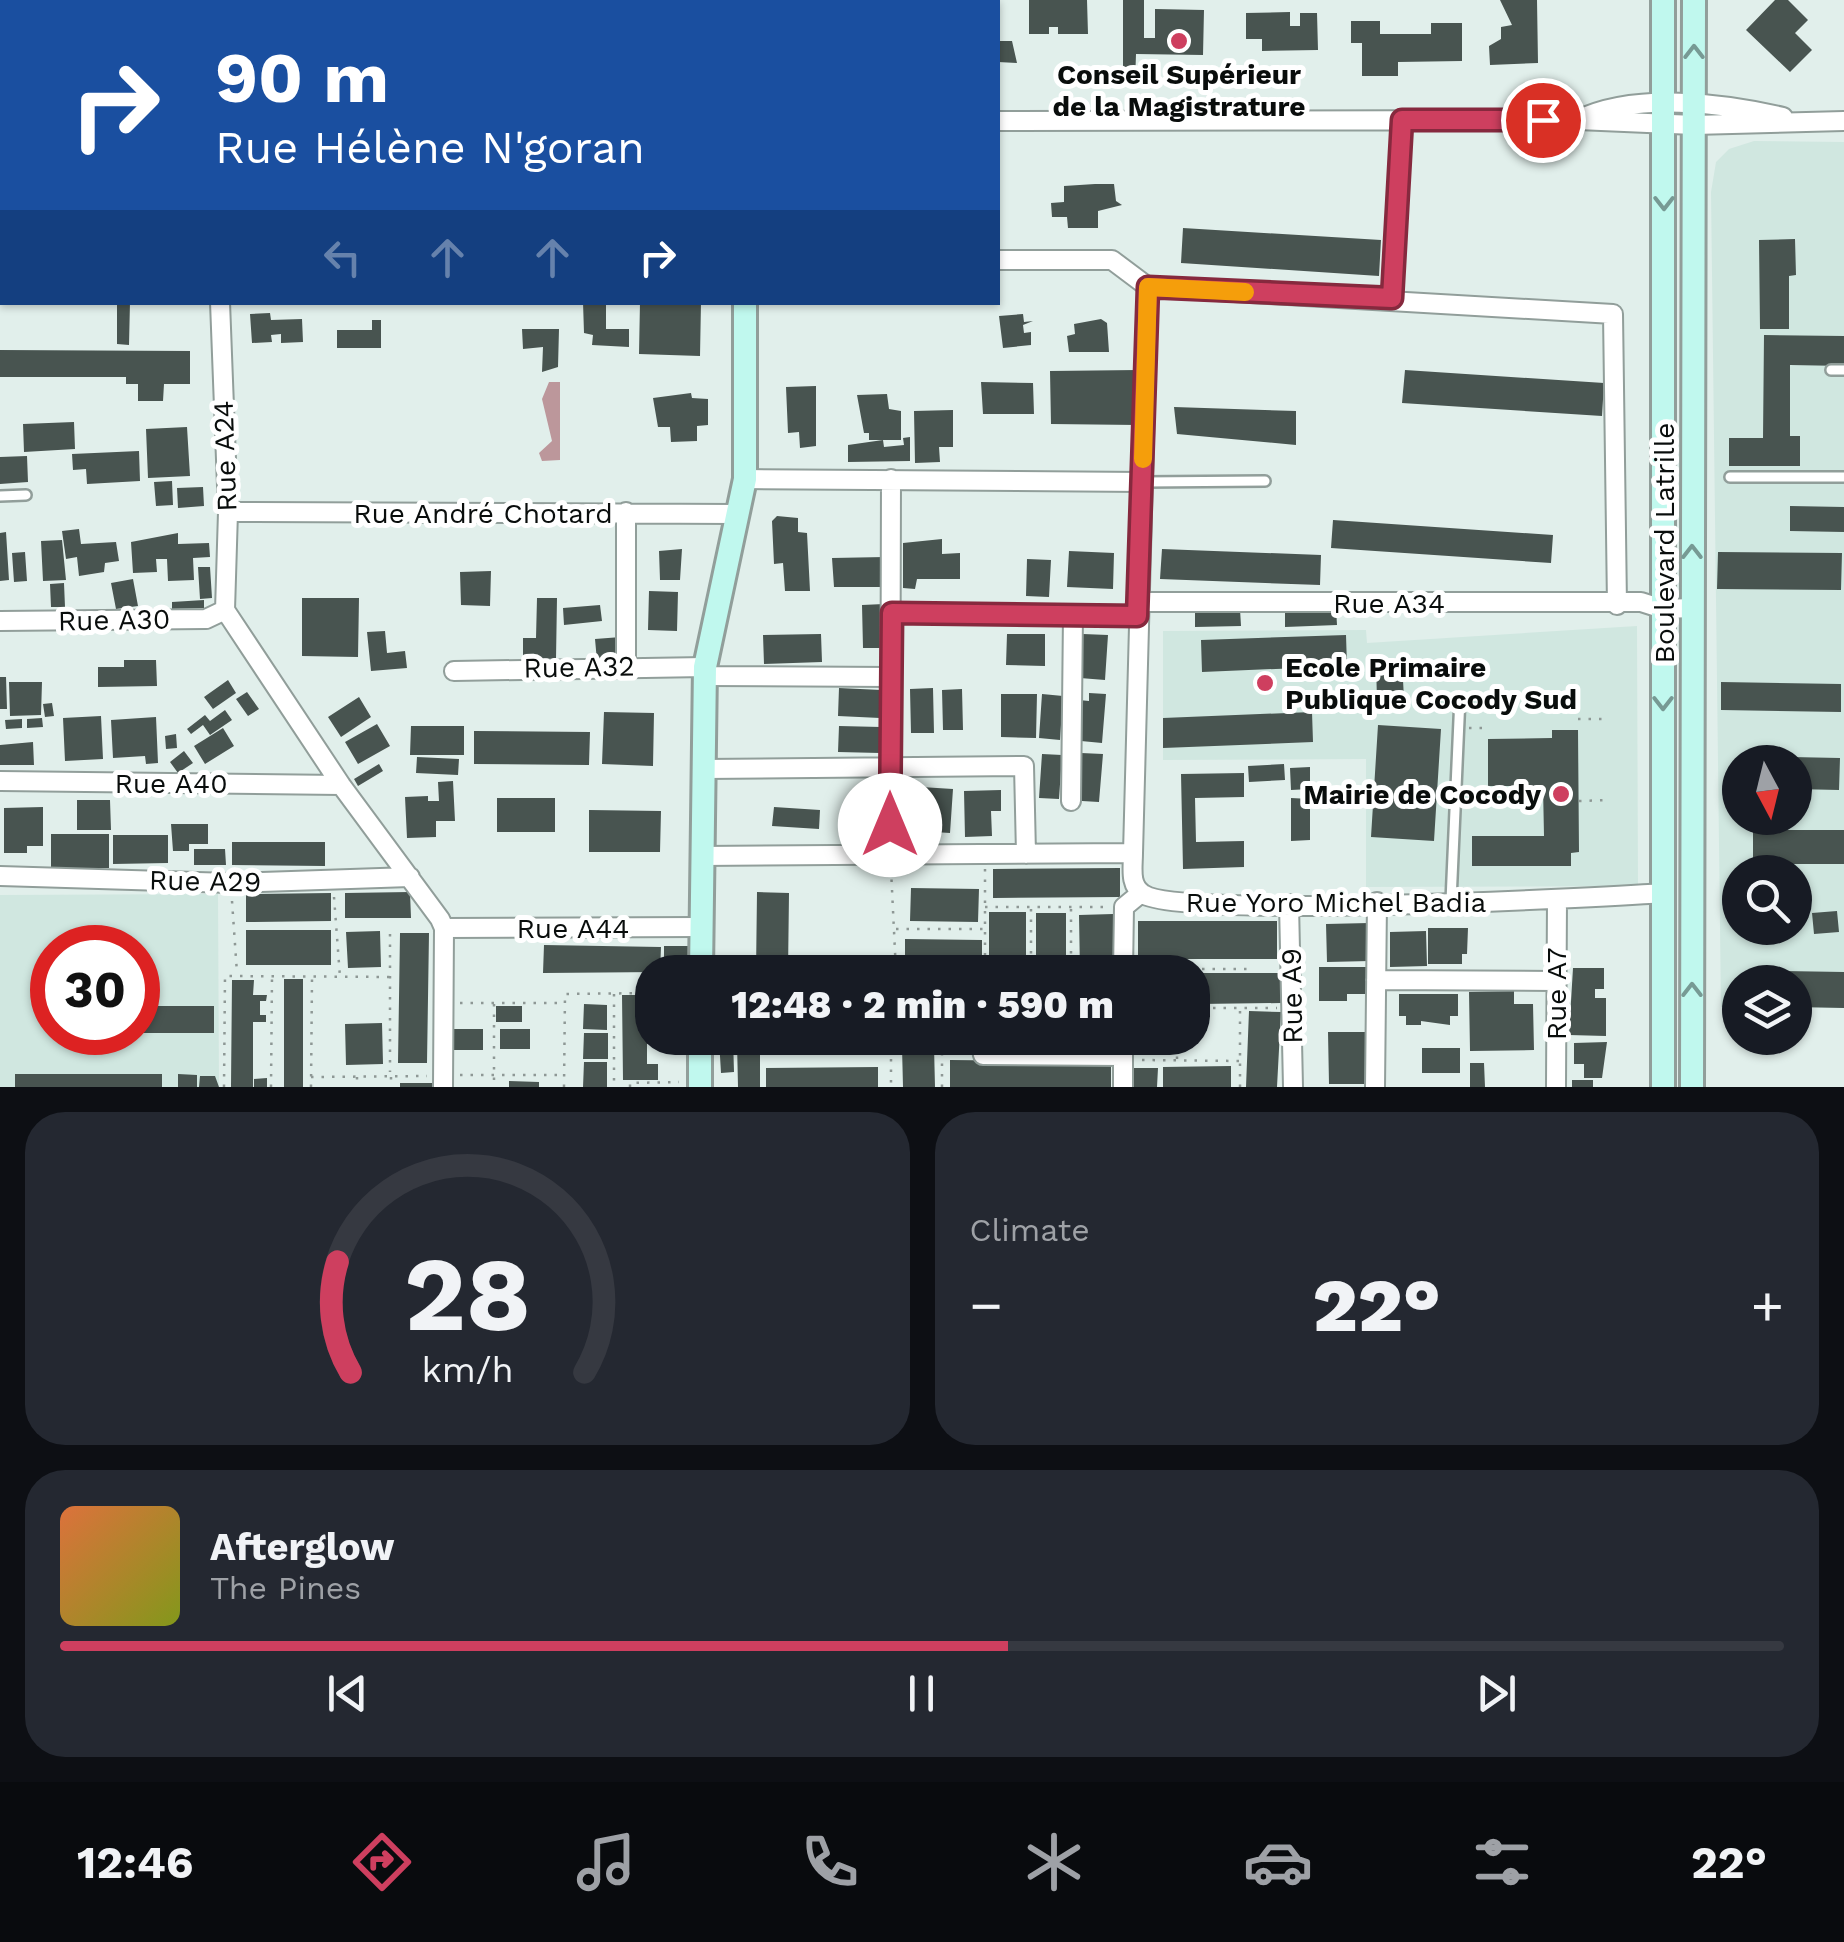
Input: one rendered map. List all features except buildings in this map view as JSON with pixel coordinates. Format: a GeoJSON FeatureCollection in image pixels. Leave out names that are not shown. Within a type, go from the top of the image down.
{"type":"FeatureCollection","features":[{"type":"Feature","properties":{"kind":"street","name":"Boulevard Latrille"},"geometry":{"type":"LineString","coordinates":[[1663,0],[1656,600],[1663,1087]]}},
{"type":"Feature","properties":{"kind":"street","name":"Boulevard Latrille"},"geometry":{"type":"LineString","coordinates":[[1692,1087],[1694,0]]}},
{"type":"Feature","properties":{"kind":"street"},"geometry":{"type":"LineString","coordinates":[[1000,121],[1578,120],[1602,108],[1664,116],[1844,121]]}},
{"type":"Feature","properties":{"kind":"street"},"geometry":{"type":"LineString","coordinates":[[1392,298],[1402,120]]}},
{"type":"Feature","properties":{"kind":"street"},"geometry":{"type":"LineString","coordinates":[[1000,260],[1112,260],[1148,287],[1392,298],[1613,314],[1617,605]]}},
{"type":"Feature","properties":{"kind":"street"},"geometry":{"type":"LineString","coordinates":[[1124,955],[1124,907],[1141,894],[1133,883],[1133,852],[1148,287]]}},
{"type":"Feature","properties":{"kind":"street","name":"Rue A24"},"geometry":{"type":"LineString","coordinates":[[220,305],[228,512],[225,610]]}},
{"type":"Feature","properties":{"kind":"street"},"geometry":{"type":"LineString","coordinates":[[701,955],[705,672],[745,480],[745,305]]}},
{"type":"Feature","properties":{"kind":"street"},"geometry":{"type":"LineString","coordinates":[[890,854],[891,478]]}},
{"type":"Feature","properties":{"kind":"street"},"geometry":{"type":"LineString","coordinates":[[745,480],[1143,482]]}},
{"type":"Feature","properties":{"kind":"street","name":"Rue André Chotard"},"geometry":{"type":"LineString","coordinates":[[228,512],[738,514]]}},
{"type":"Feature","properties":{"kind":"street"},"geometry":{"type":"LineString","coordinates":[[626,512],[626,666]]}},
{"type":"Feature","properties":{"kind":"street","name":"Rue A34"},"geometry":{"type":"LineString","coordinates":[[892,613],[1074,615],[1137,609],[1617,605],[1692,598]]}},
{"type":"Feature","properties":{"kind":"street"},"geometry":{"type":"LineString","coordinates":[[225,610],[444,928],[444,1087]]}},
{"type":"Feature","properties":{"kind":"street","name":"Rue A30"},"geometry":{"type":"LineString","coordinates":[[0,621],[206,619],[225,610]]}},
{"type":"Feature","properties":{"kind":"street"},"geometry":{"type":"LineString","coordinates":[[1071,801],[1074,615]]}},
{"type":"Feature","properties":{"kind":"street","name":"Rue A32"},"geometry":{"type":"LineString","coordinates":[[454,670],[626,666],[891,677]]}},
{"type":"Feature","properties":{"kind":"street"},"geometry":{"type":"LineString","coordinates":[[704,769],[1024,766],[1026,854]]}},
{"type":"Feature","properties":{"kind":"street","name":"Rue A40"},"geometry":{"type":"LineString","coordinates":[[0,780],[342,784]]}},
{"type":"Feature","properties":{"kind":"street"},"geometry":{"type":"LineString","coordinates":[[702,856],[1133,852]]}},
{"type":"Feature","properties":{"kind":"street","name":"Rue A29"},"geometry":{"type":"LineString","coordinates":[[0,876],[230,882],[410,877]]}},
{"type":"Feature","properties":{"kind":"street","name":"Rue Yoro Michel Badia"},"geometry":{"type":"LineString","coordinates":[[1141,894],[1161,903],[1289,904],[1557,900],[1663,893]]}},
{"type":"Feature","properties":{"kind":"street","name":"Rue A7"},"geometry":{"type":"LineString","coordinates":[[1556,1087],[1557,900]]}},
{"type":"Feature","properties":{"kind":"street"},"geometry":{"type":"LineString","coordinates":[[1375,1087],[1376,902]]}},
{"type":"Feature","properties":{"kind":"street","name":"Rue A9"},"geometry":{"type":"LineString","coordinates":[[1289,904],[1293,1087]]}},
{"type":"Feature","properties":{"kind":"street","name":"Rue A44"},"geometry":{"type":"LineString","coordinates":[[444,928],[701,927]]}},
{"type":"Feature","properties":{"kind":"street"},"geometry":{"type":"LineString","coordinates":[[1376,980],[1556,981]]}},
{"type":"Feature","properties":{"kind":"street"},"geometry":{"type":"LineString","coordinates":[[700,1055],[700,1084]]}},
{"type":"Feature","properties":{"kind":"street"},"geometry":{"type":"LineString","coordinates":[[1123,1055],[1123,1087]]}},
{"type":"Feature","properties":{"kind":"lane"},"geometry":{"type":"LineString","coordinates":[[1831,370],[1844,370]]}},
{"type":"Feature","properties":{"kind":"lane"},"geometry":{"type":"LineString","coordinates":[[1730,477],[1844,477]]}},
{"type":"Feature","properties":{"kind":"lane"},"geometry":{"type":"LineString","coordinates":[[1143,482],[1265,481]]}},
{"type":"Feature","properties":{"kind":"lane"},"geometry":{"type":"LineString","coordinates":[[0,496],[26,495]]}},
{"type":"Feature","properties":{"kind":"lane"},"geometry":{"type":"LineString","coordinates":[[1451,902],[1460,697]]}},
{"type":"Feature","properties":{"kind":"path"},"geometry":{"type":"LineString","coordinates":[[1578,719],[1609,719]]}},
{"type":"Feature","properties":{"kind":"path"},"geometry":{"type":"LineString","coordinates":[[1460,729],[1488,728]]}},
{"type":"Feature","properties":{"kind":"path"},"geometry":{"type":"LineString","coordinates":[[1578,801],[1610,800]]}},
{"type":"Feature","properties":{"kind":"path"},"geometry":{"type":"LineString","coordinates":[[890,854],[896,955]]}},
{"type":"Feature","properties":{"kind":"path"},"geometry":{"type":"LineString","coordinates":[[984,854],[985,955]]}},
{"type":"Feature","properties":{"kind":"path"},"geometry":{"type":"LineString","coordinates":[[333,880],[340,978]]}},
{"type":"Feature","properties":{"kind":"path"},"geometry":{"type":"LineString","coordinates":[[230,882],[237,974]]}},
{"type":"Feature","properties":{"kind":"path"},"geometry":{"type":"LineString","coordinates":[[1031,906],[1031,955]]}},
{"type":"Feature","properties":{"kind":"path"},"geometry":{"type":"LineString","coordinates":[[1071,906],[1072,955]]}},
{"type":"Feature","properties":{"kind":"path"},"geometry":{"type":"LineString","coordinates":[[985,907],[1124,907]]}},
{"type":"Feature","properties":{"kind":"path"},"geometry":{"type":"LineString","coordinates":[[896,929],[985,929]]}},
{"type":"Feature","properties":{"kind":"path"},"geometry":{"type":"LineString","coordinates":[[390,934],[391,1087]]}},
{"type":"Feature","properties":{"kind":"path"},"geometry":{"type":"LineString","coordinates":[[1210,970],[1252,969]]}},
{"type":"Feature","properties":{"kind":"path"},"geometry":{"type":"LineString","coordinates":[[224,1087],[224,980],[229,974],[391,977]]}},
{"type":"Feature","properties":{"kind":"path"},"geometry":{"type":"LineString","coordinates":[[272,976],[272,1087]]}},
{"type":"Feature","properties":{"kind":"path"},"geometry":{"type":"LineString","coordinates":[[312,978],[312,1087]]}},
{"type":"Feature","properties":{"kind":"path"},"geometry":{"type":"LineString","coordinates":[[564,1087],[564,1003],[568,992],[635,993]]}},
{"type":"Feature","properties":{"kind":"path"},"geometry":{"type":"LineString","coordinates":[[614,993],[614,1087]]}},
{"type":"Feature","properties":{"kind":"path"},"geometry":{"type":"LineString","coordinates":[[442,1003],[564,1003]]}},
{"type":"Feature","properties":{"kind":"path"},"geometry":{"type":"LineString","coordinates":[[494,1003],[494,1087]]}},
{"type":"Feature","properties":{"kind":"path"},"geometry":{"type":"LineString","coordinates":[[1210,1008],[1293,1008]]}},
{"type":"Feature","properties":{"kind":"path"},"geometry":{"type":"LineString","coordinates":[[1240,1008],[1240,1087]]}},
{"type":"Feature","properties":{"kind":"path"},"geometry":{"type":"LineString","coordinates":[[891,1055],[891,1087]]}},
{"type":"Feature","properties":{"kind":"path"},"geometry":{"type":"LineString","coordinates":[[942,1055],[942,1087]]}},
{"type":"Feature","properties":{"kind":"path"},"geometry":{"type":"LineString","coordinates":[[1147,1055],[1177,1060],[1240,1061]]}},
{"type":"Feature","properties":{"kind":"path"},"geometry":{"type":"LineString","coordinates":[[1177,1055],[1177,1060]]}},
{"type":"Feature","properties":{"kind":"path"},"geometry":{"type":"LineString","coordinates":[[357,1075],[357,1087]]}},
{"type":"Feature","properties":{"kind":"path"},"geometry":{"type":"LineString","coordinates":[[630,1087],[630,1083],[700,1084]]}},
{"type":"Feature","properties":{"kind":"shaded area"},"geometry":{"type":"Polygon","coordinates":[[[1754,141],[1844,142],[1844,1008],[1812,1007],[1812,965],[1722,965],[1721,1007],[1711,192],[1716,162],[1729,149],[1754,141]]]}},
{"type":"Feature","properties":{"kind":"shaded area"},"geometry":{"type":"Polygon","coordinates":[[[549,382],[560,382],[560,460],[542,461],[539,453],[552,441],[542,399],[549,382]]]}},
{"type":"Feature","properties":{"kind":"shaded area","name":"Mairie de Cocody"},"geometry":{"type":"Polygon","coordinates":[[[1637,626],[1638,886],[1366,887],[1366,759],[1163,760],[1163,631],[1366,630],[1367,643],[1637,626]]]}},
{"type":"Feature","properties":{"kind":"shaded area"},"geometry":{"type":"Polygon","coordinates":[[[218,894],[219,1087],[0,1087],[0,895],[218,894]]]}},
{"type":"Feature","properties":{"kind":"slow traffic"},"geometry":{"type":"LineString","coordinates":[[1143,459],[1148,287],[1245,292]]}},
{"type":"Feature","properties":{"kind":"place","name":"Conseil Supérieur de la Magistrature"},"geometry":{"type":"Point","coordinates":[1179,41]}},
{"type":"Feature","properties":{"kind":"place","name":"Ecole Primaire Publique Cocody Sud"},"geometry":{"type":"Point","coordinates":[1265,683]}},
{"type":"Feature","properties":{"kind":"place","name":"Mairie de Cocody"},"geometry":{"type":"Point","coordinates":[1561,794]}},
{"type":"Feature","properties":{"kind":"route"},"geometry":{"type":"LineString","coordinates":[[890,825],[892,613],[1137,616],[1148,287],[1392,298],[1402,120],[1543,120]]}}]}
